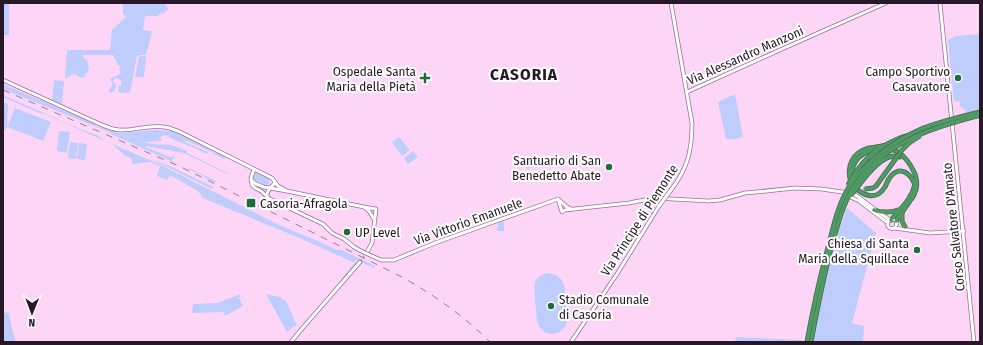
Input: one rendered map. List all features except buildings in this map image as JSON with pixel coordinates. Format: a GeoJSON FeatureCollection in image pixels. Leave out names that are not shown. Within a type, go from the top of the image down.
{"type":"FeatureCollection","features":[{"type":"Feature","properties":{"kind":"highway"},"geometry":{"type":"LineString","coordinates":[[841,203],[849,187],[867,165],[888,148],[919,130],[980,112]]}},
{"type":"Feature","properties":{"kind":"highway"},"geometry":{"type":"LineString","coordinates":[[889,221],[901,211],[916,190],[916,176],[909,162],[897,152],[878,149],[861,155],[853,164],[853,179],[857,186],[865,189],[873,188],[876,186],[902,150],[909,143],[938,127],[980,115]]}},
{"type":"Feature","properties":{"kind":"highway"},"geometry":{"type":"LineString","coordinates":[[811,342],[826,269],[840,216],[857,182],[869,167],[891,151],[907,140],[928,132]]}},
{"type":"Feature","properties":{"kind":"highway"},"geometry":{"type":"LineString","coordinates":[[910,135],[884,145],[868,148],[862,151],[852,159],[849,174],[851,183],[855,188],[870,196],[880,192],[891,176],[896,172],[906,172],[910,175],[915,185]]}},
{"type":"Feature","properties":{"kind":"highway"},"geometry":{"type":"LineString","coordinates":[[807,342],[822,268],[845,191],[851,180],[869,156],[878,149]]}},
{"type":"Feature","properties":{"kind":"highway"},"geometry":{"type":"LineString","coordinates":[[848,199],[872,170],[885,159],[894,156],[900,157],[906,162],[912,171],[915,185],[914,191],[896,222]]}},
{"type":"Feature","properties":{"kind":"highway"},"geometry":{"type":"LineString","coordinates":[[874,210],[884,213],[901,211]]}},
{"type":"Feature","properties":{"kind":"highway"},"geometry":{"type":"LineString","coordinates":[[901,211],[902,221],[905,227]]}},
{"type":"Feature","properties":{"kind":"street","name":"Via Principe di Piemonte"},"geometry":{"type":"LineString","coordinates":[[571,342],[686,167],[692,138],[692,123],[671,3]]}},
{"type":"Feature","properties":{"kind":"street","name":"Via Alessandro Manzoni"},"geometry":{"type":"LineString","coordinates":[[686,92],[886,3]]}},
{"type":"Feature","properties":{"kind":"street","name":"Corso Salvatore D'Amato"},"geometry":{"type":"LineString","coordinates":[[940,3],[974,342]]}},
{"type":"Feature","properties":{"kind":"street"},"geometry":{"type":"LineString","coordinates":[[4,80],[113,129],[124,130],[157,126],[172,128],[272,178],[275,183],[287,191]]}},
{"type":"Feature","properties":{"kind":"street"},"geometry":{"type":"LineString","coordinates":[[254,169],[251,175],[251,180],[254,187],[267,197]]}},
{"type":"Feature","properties":{"kind":"street"},"geometry":{"type":"LineString","coordinates":[[251,180],[260,186],[376,209],[372,243],[368,252]]}},
{"type":"Feature","properties":{"kind":"street"},"geometry":{"type":"LineString","coordinates":[[267,197],[267,193],[275,183]]}},
{"type":"Feature","properties":{"kind":"street","name":"Via Vittorio Emanuele"},"geometry":{"type":"LineString","coordinates":[[267,197],[322,224],[354,248],[380,260],[394,260],[441,241],[558,199],[563,208],[572,209],[629,203],[654,198],[709,201],[720,200],[745,194],[785,188],[820,189],[839,192]]}},
{"type":"Feature","properties":{"kind":"street"},"geometry":{"type":"LineString","coordinates":[[839,192],[859,201],[889,221],[896,222],[913,230]]}},
{"type":"Feature","properties":{"kind":"street"},"geometry":{"type":"LineString","coordinates":[[839,192],[857,196],[889,221]]}},
{"type":"Feature","properties":{"kind":"street"},"geometry":{"type":"LineString","coordinates":[[364,207],[369,211],[375,220]]}},
{"type":"Feature","properties":{"kind":"street"},"geometry":{"type":"LineString","coordinates":[[889,221],[888,225],[890,228],[930,233],[964,231]]}},
{"type":"Feature","properties":{"kind":"street"},"geometry":{"type":"LineString","coordinates":[[894,228],[896,226],[896,222]]}},
{"type":"Feature","properties":{"kind":"street"},"geometry":{"type":"LineString","coordinates":[[291,342],[360,262]]}},
{"type":"Feature","properties":{"kind":"shaded area"},"geometry":{"type":"Polygon","coordinates":[[[3,3],[9,3],[9,35],[3,35],[3,3]]]}},
{"type":"Feature","properties":{"kind":"shaded area"},"geometry":{"type":"Polygon","coordinates":[[[123,3],[167,3],[165,5],[169,9],[157,16],[145,16],[143,30],[152,32],[146,55],[137,56],[130,92],[118,92],[121,81],[115,78],[113,81],[116,85],[115,90],[111,93],[108,92],[113,84],[110,79],[121,73],[119,70],[120,67],[113,55],[82,55],[87,60],[89,70],[85,75],[86,77],[81,78],[73,74],[65,79],[67,50],[110,50],[112,30],[127,16],[123,15],[123,3]]]}},
{"type":"Feature","properties":{"kind":"shaded area","name":"Campo Sportivo Casavatore"},"geometry":{"type":"Polygon","coordinates":[[[980,34],[980,109],[967,113],[960,106],[960,101],[954,102],[948,40],[956,36],[980,34]]]}},
{"type":"Feature","properties":{"kind":"shaded area"},"geometry":{"type":"Polygon","coordinates":[[[146,56],[144,77],[135,77],[139,57],[146,56]]]}},
{"type":"Feature","properties":{"kind":"shaded area"},"geometry":{"type":"Polygon","coordinates":[[[54,80],[64,81],[62,104],[52,100],[54,80]]]}},
{"type":"Feature","properties":{"kind":"shaded area"},"geometry":{"type":"Polygon","coordinates":[[[5,85],[93,123],[96,126],[119,133],[156,130],[175,132],[213,151],[212,152],[214,153],[215,152],[226,157],[224,159],[197,145],[182,141],[208,152],[207,154],[166,135],[161,136],[161,138],[156,138],[161,139],[162,141],[144,142],[171,145],[187,151],[187,153],[227,174],[184,153],[146,146],[170,157],[175,155],[172,161],[216,181],[215,183],[195,172],[111,133],[3,89],[3,86],[5,85]]]}},
{"type":"Feature","properties":{"kind":"shaded area"},"geometry":{"type":"Polygon","coordinates":[[[735,94],[743,137],[726,139],[718,102],[735,94]]]}},
{"type":"Feature","properties":{"kind":"shaded area"},"geometry":{"type":"Polygon","coordinates":[[[3,95],[82,130],[97,135],[105,141],[3,97],[3,95]]]}},
{"type":"Feature","properties":{"kind":"shaded area"},"geometry":{"type":"Polygon","coordinates":[[[3,102],[8,104],[7,127],[5,131],[3,129],[3,102]]]}},
{"type":"Feature","properties":{"kind":"shaded area"},"geometry":{"type":"Polygon","coordinates":[[[15,108],[51,122],[43,141],[7,127],[15,108]]]}},
{"type":"Feature","properties":{"kind":"shaded area"},"geometry":{"type":"Polygon","coordinates":[[[59,131],[70,132],[67,153],[57,151],[59,131]]]}},
{"type":"Feature","properties":{"kind":"shaded area"},"geometry":{"type":"Polygon","coordinates":[[[399,137],[410,150],[402,156],[392,142],[399,137]]]}},
{"type":"Feature","properties":{"kind":"shaded area"},"geometry":{"type":"Polygon","coordinates":[[[70,142],[78,143],[76,159],[68,158],[70,142]]]}},
{"type":"Feature","properties":{"kind":"shaded area"},"geometry":{"type":"Polygon","coordinates":[[[79,143],[87,144],[85,160],[77,159],[79,143]]]}},
{"type":"Feature","properties":{"kind":"shaded area"},"geometry":{"type":"Polygon","coordinates":[[[112,144],[159,164],[277,224],[337,250],[342,250],[375,266],[374,268],[356,260],[353,262],[203,198],[198,191],[170,175],[167,180],[157,176],[160,166],[150,162],[133,164],[131,158],[124,155],[112,144]]]}},
{"type":"Feature","properties":{"kind":"shaded area"},"geometry":{"type":"Polygon","coordinates":[[[413,151],[418,157],[408,164],[404,158],[413,151]]]}},
{"type":"Feature","properties":{"kind":"shaded area"},"geometry":{"type":"Polygon","coordinates":[[[528,157],[533,167],[527,169],[523,160],[528,157]]]}},
{"type":"Feature","properties":{"kind":"shaded area"},"geometry":{"type":"Polygon","coordinates":[[[149,158],[174,168],[213,187],[212,189],[149,158]]]}},
{"type":"Feature","properties":{"kind":"shaded area"},"geometry":{"type":"Polygon","coordinates":[[[255,172],[269,179],[269,184],[264,185],[256,181],[253,175],[255,172]]]}},
{"type":"Feature","properties":{"kind":"shaded area"},"geometry":{"type":"Polygon","coordinates":[[[847,208],[876,233],[852,323],[864,326],[863,342],[813,342],[823,289],[840,224],[847,208]]]}},
{"type":"Feature","properties":{"kind":"shaded area"},"geometry":{"type":"Polygon","coordinates":[[[504,221],[504,231],[497,231],[498,223],[504,221]]]}},
{"type":"Feature","properties":{"kind":"shaded area"},"geometry":{"type":"Polygon","coordinates":[[[356,261],[358,262],[328,296],[356,261]]]}},
{"type":"Feature","properties":{"kind":"shaded area","name":"Stadio Comunale di Casoria"},"geometry":{"type":"Polygon","coordinates":[[[548,273],[559,277],[564,284],[567,317],[564,328],[559,332],[552,334],[540,328],[537,322],[535,295],[536,280],[540,276],[548,273]]]}},
{"type":"Feature","properties":{"kind":"shaded area"},"geometry":{"type":"Polygon","coordinates":[[[241,294],[239,298],[243,306],[225,316],[223,312],[192,313],[193,304],[217,303],[241,294]]]}},
{"type":"Feature","properties":{"kind":"shaded area"},"geometry":{"type":"Polygon","coordinates":[[[266,294],[279,297],[286,301],[297,326],[293,327],[287,332],[266,294]]]}},
{"type":"Feature","properties":{"kind":"shaded area"},"geometry":{"type":"Polygon","coordinates":[[[3,312],[9,313],[16,342],[3,342],[3,312]]]}},
{"type":"Feature","properties":{"kind":"shaded area"},"geometry":{"type":"Polygon","coordinates":[[[736,337],[801,340],[803,342],[735,342],[736,337]]]}},
{"type":"Feature","properties":{"kind":"tunnel"},"geometry":{"type":"LineString","coordinates":[[360,262],[367,252]]}},
{"type":"Feature","properties":{"kind":"railway"},"geometry":{"type":"LineString","coordinates":[[3,90],[181,167],[402,277],[448,306],[470,323],[490,342]]}},
{"type":"Feature","properties":{"kind":"place","name":"Ospedale Santa Maria della Pietà"},"geometry":{"type":"Point","coordinates":[425,78]}},
{"type":"Feature","properties":{"kind":"place","name":"Campo Sportivo Casavatore"},"geometry":{"type":"Point","coordinates":[958,78]}},
{"type":"Feature","properties":{"kind":"place","name":"Santuario di San Benedetto Abate"},"geometry":{"type":"Point","coordinates":[609,167]}},
{"type":"Feature","properties":{"kind":"place","name":"Casoria-Afragola"},"geometry":{"type":"Point","coordinates":[251,203]}},
{"type":"Feature","properties":{"kind":"place","name":"UP Level"},"geometry":{"type":"Point","coordinates":[347,232]}},
{"type":"Feature","properties":{"kind":"place","name":"Chiesa di Santa Maria della Squillace"},"geometry":{"type":"Point","coordinates":[917,250]}},
{"type":"Feature","properties":{"kind":"place","name":"Stadio Comunale di Casoria"},"geometry":{"type":"Point","coordinates":[551,306]}},
{"type":"Feature","properties":{"kind":"district","name":"CASORIA"},"geometry":{"type":"Point","coordinates":[524,74]}}]}
